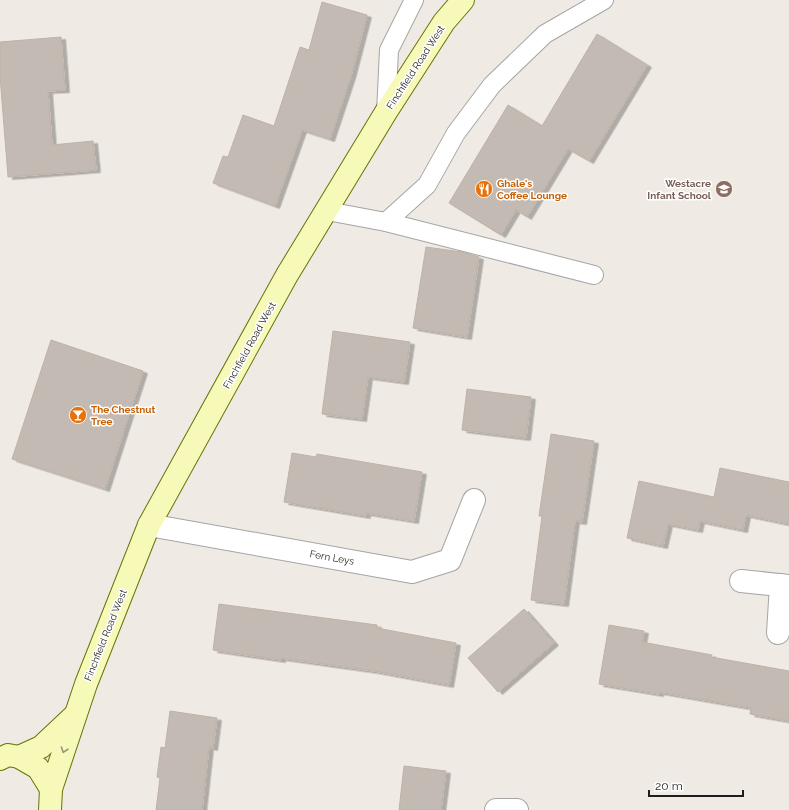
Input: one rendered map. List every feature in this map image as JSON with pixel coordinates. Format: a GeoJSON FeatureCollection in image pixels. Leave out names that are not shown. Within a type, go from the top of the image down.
{"type":"FeatureCollection","features":[{"type":"Feature","properties":{"kind":"main road","name":"Finchfield Road West"},"geometry":{"type":"LineString","coordinates":[[50,810],[51,788],[86,684],[149,525],[288,275],[386,112],[444,22],[463,0]]}},
{"type":"Feature","properties":{"kind":"main road"},"geometry":{"type":"LineString","coordinates":[[7,754],[41,747],[77,714]]}},
{"type":"Feature","properties":{"kind":"main road"},"geometry":{"type":"LineString","coordinates":[[7,754],[38,768],[51,788]]}},
{"type":"Feature","properties":{"kind":"street","name":"Fern Leys"},"geometry":{"type":"LineString","coordinates":[[149,525],[412,572],[450,560],[474,500]]}},
{"type":"Feature","properties":{"kind":"street"},"geometry":{"type":"LineString","coordinates":[[741,581],[785,585],[778,633]]}},
{"type":"Feature","properties":{"kind":"street"},"geometry":{"type":"LineString","coordinates":[[496,810],[517,810]]}},
{"type":"Feature","properties":{"kind":"lane"},"geometry":{"type":"LineString","coordinates":[[386,112],[390,50],[414,0]]}},
{"type":"Feature","properties":{"kind":"lane"},"geometry":{"type":"LineString","coordinates":[[386,222],[427,185],[456,133],[492,85],[545,34],[604,0]]}},
{"type":"Feature","properties":{"kind":"lane"},"geometry":{"type":"LineString","coordinates":[[327,211],[386,222],[594,275]]}},
{"type":"Feature","properties":{"kind":"building"},"geometry":{"type":"Polygon","coordinates":[[[322,2],[367,15],[351,76],[330,139],[302,130],[275,206],[213,183],[223,156],[228,157],[243,115],[274,126],[300,47],[309,50],[322,2]]]}},
{"type":"Feature","properties":{"kind":"building"},"geometry":{"type":"Polygon","coordinates":[[[597,34],[647,65],[589,161],[568,149],[527,217],[516,210],[501,235],[449,203],[508,105],[542,126],[597,34]]]}},
{"type":"Feature","properties":{"kind":"building"},"geometry":{"type":"Polygon","coordinates":[[[61,37],[65,90],[48,91],[52,145],[93,141],[96,170],[8,177],[0,76],[0,42],[61,37]]]}},
{"type":"Feature","properties":{"kind":"building"},"geometry":{"type":"Polygon","coordinates":[[[426,247],[462,252],[479,257],[467,337],[413,328],[426,247]]]}},
{"type":"Feature","properties":{"kind":"building"},"geometry":{"type":"Polygon","coordinates":[[[333,331],[410,342],[404,382],[368,377],[362,419],[322,414],[333,331]]]}},
{"type":"Feature","properties":{"kind":"building","name":"The Chestnut Tree"},"geometry":{"type":"Polygon","coordinates":[[[51,340],[143,371],[105,489],[12,459],[51,340]]]}},
{"type":"Feature","properties":{"kind":"building"},"geometry":{"type":"Polygon","coordinates":[[[467,389],[531,397],[526,438],[462,430],[467,389]]]}},
{"type":"Feature","properties":{"kind":"building"},"geometry":{"type":"Polygon","coordinates":[[[551,434],[594,441],[582,522],[575,521],[564,604],[531,600],[542,516],[539,516],[551,434]]]}},
{"type":"Feature","properties":{"kind":"building"},"geometry":{"type":"Polygon","coordinates":[[[292,453],[316,457],[317,454],[422,472],[414,521],[366,513],[366,516],[284,502],[292,453]]]}},
{"type":"Feature","properties":{"kind":"building"},"geometry":{"type":"Polygon","coordinates":[[[720,468],[789,482],[789,524],[746,515],[743,530],[700,521],[698,530],[668,524],[663,546],[627,538],[639,481],[714,497],[720,468]]]}},
{"type":"Feature","properties":{"kind":"building"},"geometry":{"type":"Polygon","coordinates":[[[219,604],[377,625],[377,628],[456,643],[449,685],[374,671],[213,650],[219,604]]]}},
{"type":"Feature","properties":{"kind":"building"},"geometry":{"type":"Polygon","coordinates":[[[524,609],[554,643],[498,692],[468,658],[524,609]]]}},
{"type":"Feature","properties":{"kind":"building"},"geometry":{"type":"Polygon","coordinates":[[[609,625],[644,631],[642,642],[712,655],[711,657],[789,671],[789,721],[750,714],[751,708],[659,692],[659,694],[599,684],[609,625]]]}},
{"type":"Feature","properties":{"kind":"building"},"geometry":{"type":"Polygon","coordinates":[[[170,711],[217,718],[213,748],[209,747],[202,810],[156,810],[160,778],[157,777],[161,747],[165,748],[170,711]]]}},
{"type":"Feature","properties":{"kind":"building"},"geometry":{"type":"Polygon","coordinates":[[[404,766],[446,771],[441,810],[399,810],[404,766]]]}},
{"type":"Feature","properties":{"kind":"place","name":"Ghale's Coffee Lounge"},"geometry":{"type":"Point","coordinates":[484,189]}},
{"type":"Feature","properties":{"kind":"place","name":"Westacre Infant School"},"geometry":{"type":"Point","coordinates":[724,189]}},
{"type":"Feature","properties":{"kind":"place","name":"The Chestnut Tree"},"geometry":{"type":"Point","coordinates":[78,415]}}]}
